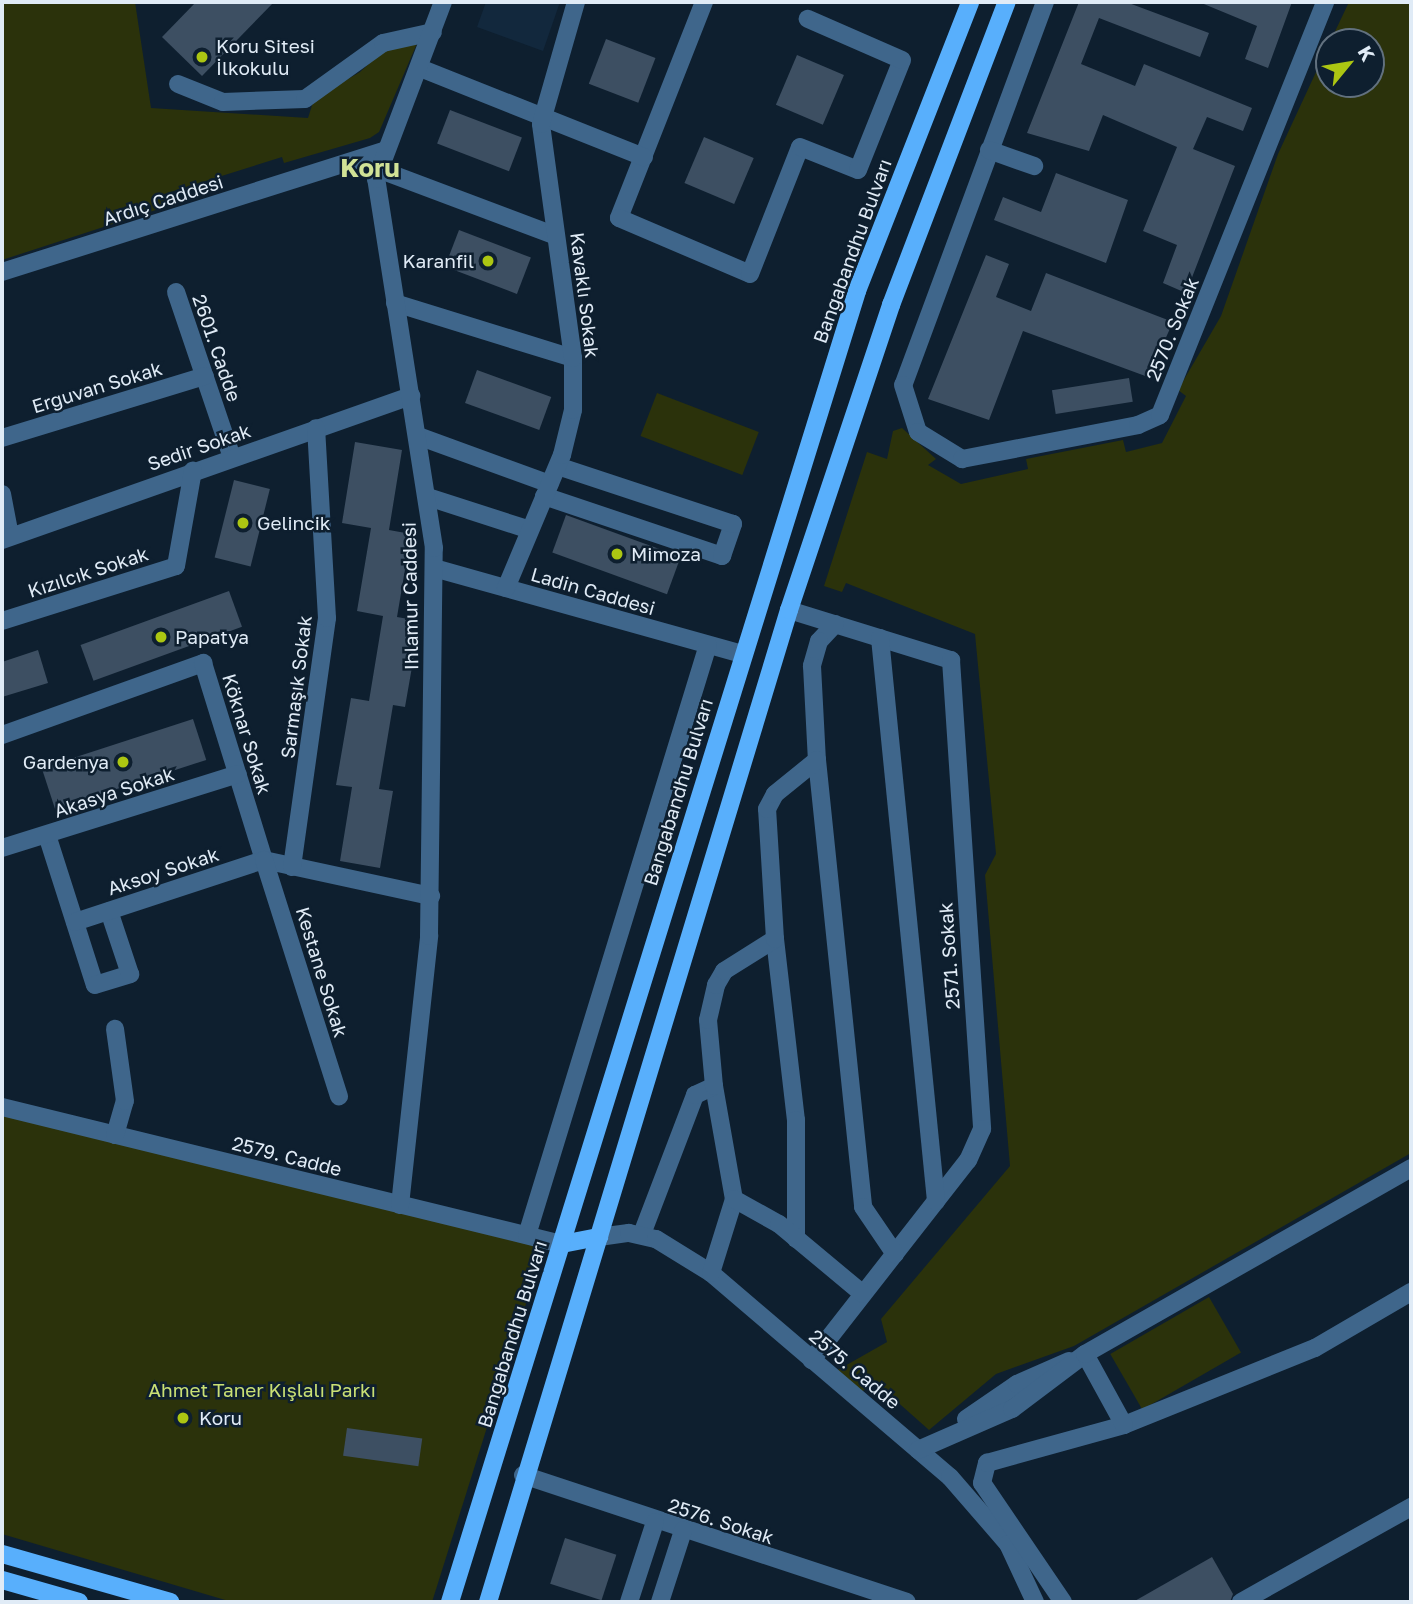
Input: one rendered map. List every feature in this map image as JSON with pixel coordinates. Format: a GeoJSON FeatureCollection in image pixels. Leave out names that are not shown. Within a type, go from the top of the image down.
{"type":"FeatureCollection","features":[{"type":"Feature","properties":{"kind":"main road","name":"Bangabandhu Bulvarı"},"geometry":{"type":"LineString","coordinates":[[450,1602],[741,654],[857,291],[970,2]]}},
{"type":"Feature","properties":{"kind":"main road"},"geometry":{"type":"LineString","coordinates":[[488,1602],[523,1475],[789,610],[891,305],[1007,2]]}},
{"type":"Feature","properties":{"kind":"main road"},"geometry":{"type":"LineString","coordinates":[[562,1244],[598,1237]]}},
{"type":"Feature","properties":{"kind":"main road"},"geometry":{"type":"LineString","coordinates":[[2,1554],[110,1594],[170,1602]]}},
{"type":"Feature","properties":{"kind":"main road"},"geometry":{"type":"LineString","coordinates":[[2,1580],[79,1602]]}},
{"type":"Feature","properties":{"kind":"street"},"geometry":{"type":"LineString","coordinates":[[377,174],[420,68],[443,2]]}},
{"type":"Feature","properties":{"kind":"street","name":"Kavaklı Sokak"},"geometry":{"type":"LineString","coordinates":[[506,588],[558,466],[571,427],[573,358],[541,117],[576,2]]}},
{"type":"Feature","properties":{"kind":"street"},"geometry":{"type":"LineString","coordinates":[[704,2],[619,218],[750,274],[800,147],[858,170],[902,60],[808,19]]}},
{"type":"Feature","properties":{"kind":"street"},"geometry":{"type":"LineString","coordinates":[[1034,166],[989,150],[1045,2]]}},
{"type":"Feature","properties":{"kind":"street","name":"2570. Sokak"},"geometry":{"type":"LineString","coordinates":[[989,150],[903,386],[907,414],[926,440],[967,459],[1138,425],[1160,415],[1325,2]]}},
{"type":"Feature","properties":{"kind":"street"},"geometry":{"type":"LineString","coordinates":[[178,84],[223,103],[297,101],[320,91],[383,43],[433,32]]}},
{"type":"Feature","properties":{"kind":"street"},"geometry":{"type":"LineString","coordinates":[[420,68],[644,157]]}},
{"type":"Feature","properties":{"kind":"street","name":"Ardıç Caddesi"},"geometry":{"type":"LineString","coordinates":[[2,272],[386,150]]}},
{"type":"Feature","properties":{"kind":"street"},"geometry":{"type":"LineString","coordinates":[[336,166],[377,174],[556,236]]}},
{"type":"Feature","properties":{"kind":"street","name":"Ihlamur Caddesi"},"geometry":{"type":"LineString","coordinates":[[377,174],[395,303],[428,497],[434,568],[430,896],[400,1205]]}},
{"type":"Feature","properties":{"kind":"street","name":"2601. Cadde"},"geometry":{"type":"LineString","coordinates":[[176,292],[232,457]]}},
{"type":"Feature","properties":{"kind":"street"},"geometry":{"type":"LineString","coordinates":[[395,303],[573,358]]}},
{"type":"Feature","properties":{"kind":"street","name":"Erguvan Sokak"},"geometry":{"type":"LineString","coordinates":[[2,438],[205,376]]}},
{"type":"Feature","properties":{"kind":"street","name":"Sedir Sokak"},"geometry":{"type":"LineString","coordinates":[[6,538],[411,396]]}},
{"type":"Feature","properties":{"kind":"street","name":"Sarmaşık Sokak"},"geometry":{"type":"LineString","coordinates":[[292,867],[327,618],[316,428]]}},
{"type":"Feature","properties":{"kind":"street"},"geometry":{"type":"LineString","coordinates":[[418,436],[547,490],[722,556],[733,524],[558,466]]}},
{"type":"Feature","properties":{"kind":"street","name":"Kızılcık Sokak"},"geometry":{"type":"LineString","coordinates":[[2,621],[176,566],[193,471]]}},
{"type":"Feature","properties":{"kind":"street"},"geometry":{"type":"LineString","coordinates":[[2,494],[6,538]]}},
{"type":"Feature","properties":{"kind":"street"},"geometry":{"type":"LineString","coordinates":[[428,497],[530,530]]}},
{"type":"Feature","properties":{"kind":"street","name":"Ladin Caddesi"},"geometry":{"type":"LineString","coordinates":[[434,568],[741,654]]}},
{"type":"Feature","properties":{"kind":"street","name":"2571. Sokak"},"geometry":{"type":"LineString","coordinates":[[789,610],[951,660],[982,1129],[975,1151],[812,1360]]}},
{"type":"Feature","properties":{"kind":"street"},"geometry":{"type":"LineString","coordinates":[[835,624],[819,641],[812,666],[817,760],[863,1207],[895,1254]]}},
{"type":"Feature","properties":{"kind":"street"},"geometry":{"type":"LineString","coordinates":[[880,638],[936,1201]]}},
{"type":"Feature","properties":{"kind":"street"},"geometry":{"type":"LineString","coordinates":[[527,1235],[708,645]]}},
{"type":"Feature","properties":{"kind":"street","name":"Köknar Sokak"},"geometry":{"type":"LineString","coordinates":[[2,735],[203,663],[264,860]]}},
{"type":"Feature","properties":{"kind":"street"},"geometry":{"type":"LineString","coordinates":[[796,1239],[796,1120],[775,939],[767,809],[775,794],[817,760]]}},
{"type":"Feature","properties":{"kind":"street","name":"Akasya Sokak"},"geometry":{"type":"LineString","coordinates":[[2,848],[238,774]]}},
{"type":"Feature","properties":{"kind":"street"},"geometry":{"type":"LineString","coordinates":[[47,835],[95,985],[130,974],[109,911]]}},
{"type":"Feature","properties":{"kind":"street"},"geometry":{"type":"LineString","coordinates":[[264,860],[430,896]]}},
{"type":"Feature","properties":{"kind":"street","name":"Aksoy Sokak"},"geometry":{"type":"LineString","coordinates":[[75,922],[264,860]]}},
{"type":"Feature","properties":{"kind":"street","name":"Kestane Sokak"},"geometry":{"type":"LineString","coordinates":[[264,860],[339,1096]]}},
{"type":"Feature","properties":{"kind":"street"},"geometry":{"type":"LineString","coordinates":[[711,1273],[734,1199],[714,1086],[708,1020],[716,985],[724,971],[775,939]]}},
{"type":"Feature","properties":{"kind":"street"},"geometry":{"type":"LineString","coordinates":[[115,1029],[125,1101],[115,1135]]}},
{"type":"Feature","properties":{"kind":"street"},"geometry":{"type":"LineString","coordinates":[[598,1237],[642,1234],[695,1095],[714,1086]]}},
{"type":"Feature","properties":{"kind":"street","name":"2579. Cadde"},"geometry":{"type":"LineString","coordinates":[[2,1107],[562,1244]]}},
{"type":"Feature","properties":{"kind":"street"},"geometry":{"type":"LineString","coordinates":[[918,1450],[1017,1384],[1085,1354],[1411,1168]]}},
{"type":"Feature","properties":{"kind":"street"},"geometry":{"type":"LineString","coordinates":[[734,1199],[796,1239],[863,1294]]}},
{"type":"Feature","properties":{"kind":"street","name":"2575. Cadde"},"geometry":{"type":"LineString","coordinates":[[642,1234],[711,1273],[918,1450],[1008,1544],[1035,1602]]}},
{"type":"Feature","properties":{"kind":"street"},"geometry":{"type":"LineString","coordinates":[[1063,1602],[982,1483],[981,1471],[994,1457],[1124,1424],[1315,1348],[1411,1292]]}},
{"type":"Feature","properties":{"kind":"street"},"geometry":{"type":"LineString","coordinates":[[1085,1354],[1124,1424]]}},
{"type":"Feature","properties":{"kind":"street","name":"2576. Sokak"},"geometry":{"type":"LineString","coordinates":[[523,1475],[655,1522],[894,1600]]}},
{"type":"Feature","properties":{"kind":"street"},"geometry":{"type":"LineString","coordinates":[[1241,1602],[1411,1507]]}},
{"type":"Feature","properties":{"kind":"street"},"geometry":{"type":"LineString","coordinates":[[629,1602],[655,1522]]}},
{"type":"Feature","properties":{"kind":"street"},"geometry":{"type":"LineString","coordinates":[[660,1602],[683,1531]]}},
{"type":"Feature","properties":{"kind":"shaded area"},"geometry":{"type":"Polygon","coordinates":[[[486,2],[560,2],[543,51],[477,27],[486,2]]]}},
{"type":"Feature","properties":{"kind":"green space"},"geometry":{"type":"Polygon","coordinates":[[[2,2],[135,2],[151,108],[308,118],[314,99],[360,72],[386,48],[418,41],[379,132],[370,138],[284,163],[282,157],[164,194],[165,207],[2,260],[2,2]]]}},
{"type":"Feature","properties":{"kind":"green space"},"geometry":{"type":"Polygon","coordinates":[[[1349,2],[1411,2],[1411,1153],[1074,1346],[996,1374],[929,1430],[875,1382],[860,1393],[836,1371],[887,1342],[881,1319],[1010,1166],[985,875],[996,854],[975,634],[846,583],[842,592],[824,586],[867,452],[887,459],[893,431],[902,428],[936,459],[928,465],[961,484],[1028,469],[1026,459],[1123,440],[1126,452],[1162,443],[1186,396],[1178,390],[1221,316],[1278,154],[1315,74],[1315,98],[1385,98],[1385,28],[1337,28],[1349,2]]]}},
{"type":"Feature","properties":{"kind":"green space"},"geometry":{"type":"Polygon","coordinates":[[[657,393],[759,432],[742,475],[641,436],[657,393]]]}},
{"type":"Feature","properties":{"kind":"green space","name":"Ahmet Taner Kışlalı Parkı"},"geometry":{"type":"Polygon","coordinates":[[[2,1107],[546,1240],[432,1602],[232,1602],[2,1534],[2,1107]]]}},
{"type":"Feature","properties":{"kind":"green space"},"geometry":{"type":"Polygon","coordinates":[[[1209,1297],[1241,1352],[1142,1409],[1110,1354],[1209,1297]]]}},
{"type":"Feature","properties":{"kind":"building","name":"Koru Sitesi İlkokulu"},"geometry":{"type":"Polygon","coordinates":[[[196,2],[274,2],[202,76],[162,37],[196,2]]]}},
{"type":"Feature","properties":{"kind":"building"},"geometry":{"type":"Polygon","coordinates":[[[1079,2],[1126,2],[1209,33],[1200,57],[1099,18],[1081,64],[1135,86],[1144,64],[1252,108],[1243,131],[1207,117],[1193,149],[1235,166],[1186,293],[1163,283],[1177,245],[1143,231],[1177,147],[1103,115],[1089,151],[1027,133],[1079,2]]]}},
{"type":"Feature","properties":{"kind":"building"},"geometry":{"type":"Polygon","coordinates":[[[1199,2],[1292,2],[1268,68],[1245,59],[1257,26],[1199,2]]]}},
{"type":"Feature","properties":{"kind":"building"},"geometry":{"type":"Polygon","coordinates":[[[606,39],[655,58],[638,103],[589,84],[606,39]]]}},
{"type":"Feature","properties":{"kind":"building"},"geometry":{"type":"Polygon","coordinates":[[[797,55],[844,75],[823,125],[776,105],[797,55]]]}},
{"type":"Feature","properties":{"kind":"building"},"geometry":{"type":"Polygon","coordinates":[[[450,110],[522,138],[509,171],[437,144],[450,110]]]}},
{"type":"Feature","properties":{"kind":"building"},"geometry":{"type":"Polygon","coordinates":[[[704,137],[754,158],[734,204],[684,183],[704,137]]]}},
{"type":"Feature","properties":{"kind":"building"},"geometry":{"type":"Polygon","coordinates":[[[1056,173],[1128,200],[1106,263],[994,220],[1003,197],[1041,212],[1056,173]]]}},
{"type":"Feature","properties":{"kind":"building","name":"Karanfil"},"geometry":{"type":"Polygon","coordinates":[[[459,230],[531,258],[517,294],[445,266],[459,230]]]}},
{"type":"Feature","properties":{"kind":"building"},"geometry":{"type":"Polygon","coordinates":[[[986,255],[1009,264],[996,297],[1031,311],[1046,273],[1173,322],[1148,377],[1023,331],[989,420],[928,399],[986,255]]]}},
{"type":"Feature","properties":{"kind":"building"},"geometry":{"type":"Polygon","coordinates":[[[477,370],[551,397],[539,430],[465,403],[477,370]]]}},
{"type":"Feature","properties":{"kind":"building"},"geometry":{"type":"Polygon","coordinates":[[[1129,378],[1133,402],[1056,414],[1052,390],[1129,378]]]}},
{"type":"Feature","properties":{"kind":"building"},"geometry":{"type":"Polygon","coordinates":[[[355,442],[402,450],[389,530],[411,534],[397,617],[420,621],[405,707],[393,705],[379,789],[393,791],[380,868],[340,861],[352,787],[336,785],[351,698],[369,701],[383,616],[357,611],[371,528],[342,523],[355,442]]]}},
{"type":"Feature","properties":{"kind":"building","name":"Gelincik"},"geometry":{"type":"Polygon","coordinates":[[[234,480],[270,489],[251,567],[215,558],[234,480]]]}},
{"type":"Feature","properties":{"kind":"building","name":"Mimoza"},"geometry":{"type":"Polygon","coordinates":[[[566,515],[681,557],[667,594],[552,553],[566,515]]]}},
{"type":"Feature","properties":{"kind":"building","name":"Papatya"},"geometry":{"type":"Polygon","coordinates":[[[229,591],[242,627],[94,681],[81,645],[229,591]]]}},
{"type":"Feature","properties":{"kind":"building"},"geometry":{"type":"Polygon","coordinates":[[[38,650],[48,683],[2,697],[2,662],[38,650]]]}},
{"type":"Feature","properties":{"kind":"building","name":"Gardenya"},"geometry":{"type":"Polygon","coordinates":[[[193,719],[206,760],[55,809],[42,768],[193,719]]]}},
{"type":"Feature","properties":{"kind":"building"},"geometry":{"type":"Polygon","coordinates":[[[347,1428],[422,1439],[418,1466],[343,1456],[347,1428]]]}},
{"type":"Feature","properties":{"kind":"building"},"geometry":{"type":"Polygon","coordinates":[[[565,1538],[616,1555],[602,1600],[550,1584],[565,1538]]]}},
{"type":"Feature","properties":{"kind":"building"},"geometry":{"type":"Polygon","coordinates":[[[1212,1557],[1233,1594],[1230,1602],[1133,1602],[1212,1557]]]}},
{"type":"Feature","properties":{"kind":"place","name":"Koru Sitesi İlkokulu"},"geometry":{"type":"Point","coordinates":[202,57]}},
{"type":"Feature","properties":{"kind":"place","name":"Karanfil"},"geometry":{"type":"Point","coordinates":[488,261]}},
{"type":"Feature","properties":{"kind":"place","name":"Gelincik"},"geometry":{"type":"Point","coordinates":[243,523]}},
{"type":"Feature","properties":{"kind":"place","name":"Mimoza"},"geometry":{"type":"Point","coordinates":[617,554]}},
{"type":"Feature","properties":{"kind":"place","name":"Papatya"},"geometry":{"type":"Point","coordinates":[161,637]}},
{"type":"Feature","properties":{"kind":"place","name":"Gardenya"},"geometry":{"type":"Point","coordinates":[123,762]}},
{"type":"Feature","properties":{"kind":"place","name":"Koru"},"geometry":{"type":"Point","coordinates":[183,1418]}},
{"type":"Feature","properties":{"kind":"district","name":"Koru"},"geometry":{"type":"Point","coordinates":[370,168]}}]}
